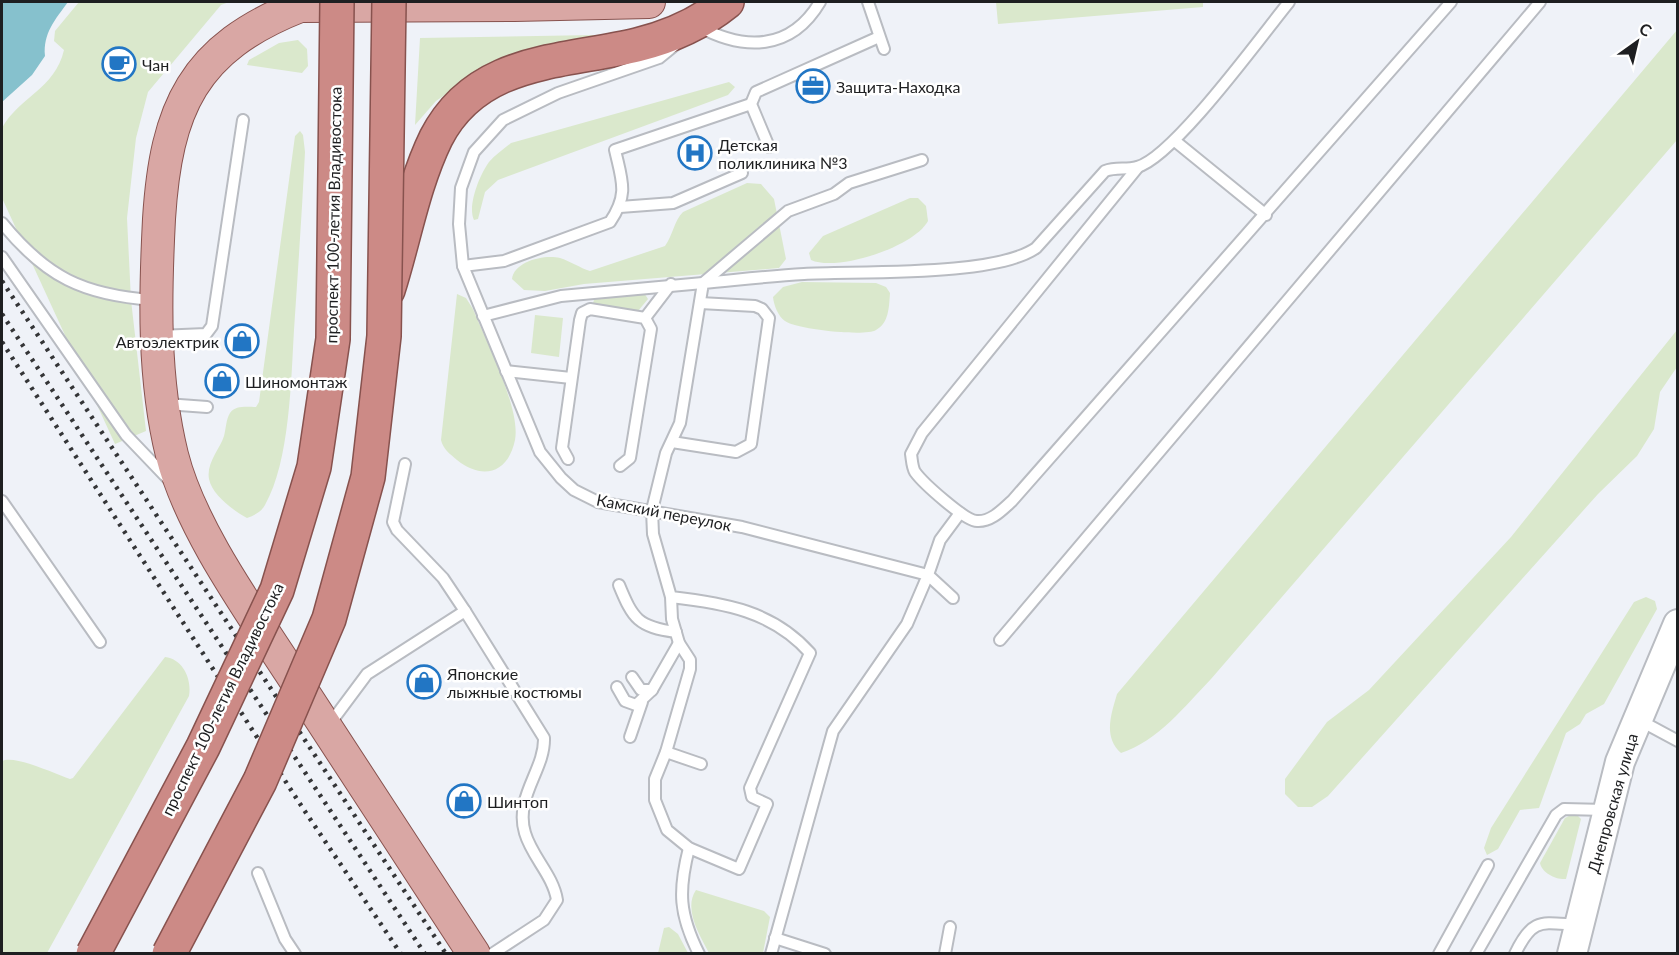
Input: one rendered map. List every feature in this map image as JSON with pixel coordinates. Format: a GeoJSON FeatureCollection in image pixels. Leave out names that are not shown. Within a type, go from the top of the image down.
{"type":"FeatureCollection","features":[{"type":"Feature","properties":{"kind":"highway","name":"проспект 100-летия Владивостока"},"geometry":{"type":"LineString","coordinates":[[93,954],[202,747],[277,590],[314,467],[333,339],[337,2]]}},
{"type":"Feature","properties":{"kind":"highway"},"geometry":{"type":"LineString","coordinates":[[169,954],[260,781],[329,620],[368,477],[384,336],[386,297],[389,2]]}},
{"type":"Feature","properties":{"kind":"highway"},"geometry":{"type":"LineString","coordinates":[[386,297],[423,170],[446,122],[484,85],[524,66],[639,45],[671,35],[694,24],[727,2]]}},
{"type":"Feature","properties":{"kind":"main road"},"geometry":{"type":"LineString","coordinates":[[474,954],[245,601],[187,499],[172,456],[162,404],[156,300],[165,158],[174,123],[186,94],[201,73],[229,42],[267,14],[300,6],[649,2]]}},
{"type":"Feature","properties":{"kind":"main road","name":"Днепровская улица"},"geometry":{"type":"LineString","coordinates":[[1572,954],[1606,810],[1636,719],[1676,630]]}},
{"type":"Feature","properties":{"kind":"lane"},"geometry":{"type":"LineString","coordinates":[[694,24],[722,39],[743,43],[768,43],[790,31],[810,15],[820,2]]}},
{"type":"Feature","properties":{"kind":"lane"},"geometry":{"type":"LineString","coordinates":[[868,2],[884,49]]}},
{"type":"Feature","properties":{"kind":"lane"},"geometry":{"type":"LineString","coordinates":[[1289,2],[1175,141],[1138,167],[922,433],[911,454],[915,472],[972,521],[995,516],[1012,501],[1451,2]]}},
{"type":"Feature","properties":{"kind":"lane"},"geometry":{"type":"LineString","coordinates":[[1000,640],[1540,2]]}},
{"type":"Feature","properties":{"kind":"lane","name":"Камский переулок"},"geometry":{"type":"LineString","coordinates":[[694,24],[678,43],[659,58],[558,93],[503,120],[474,152],[461,188],[459,224],[463,266],[540,452],[574,490],[598,502],[742,527],[928,575]]}},
{"type":"Feature","properties":{"kind":"lane"},"geometry":{"type":"LineString","coordinates":[[463,266],[504,261],[609,222],[620,207],[624,192],[615,150],[751,104],[760,88],[879,37]]}},
{"type":"Feature","properties":{"kind":"lane"},"geometry":{"type":"LineString","coordinates":[[743,43],[752,54]]}},
{"type":"Feature","properties":{"kind":"lane"},"geometry":{"type":"LineString","coordinates":[[751,104],[769,147]]}},
{"type":"Feature","properties":{"kind":"lane"},"geometry":{"type":"LineString","coordinates":[[158,336],[206,334],[212,326],[243,120]]}},
{"type":"Feature","properties":{"kind":"lane"},"geometry":{"type":"LineString","coordinates":[[1175,141],[1266,215]]}},
{"type":"Feature","properties":{"kind":"lane"},"geometry":{"type":"LineString","coordinates":[[671,597],[740,607],[795,637],[810,653],[747,787],[752,796],[767,804],[740,869],[689,848],[667,830],[656,800],[655,779],[666,752],[690,669],[690,660],[678,637],[671,597],[653,534],[652,510],[659,475],[680,423],[703,283],[788,211],[834,194],[849,183],[922,160]]}},
{"type":"Feature","properties":{"kind":"lane"},"geometry":{"type":"LineString","coordinates":[[483,316],[561,296],[671,284],[801,274],[936,269],[1012,261],[1036,248],[1105,171],[1138,167]]}},
{"type":"Feature","properties":{"kind":"lane"},"geometry":{"type":"LineString","coordinates":[[620,207],[673,203],[742,173]]}},
{"type":"Feature","properties":{"kind":"lane"},"geometry":{"type":"LineString","coordinates":[[2,223],[23,249],[56,275],[89,290],[116,298],[156,300]]}},
{"type":"Feature","properties":{"kind":"lane"},"geometry":{"type":"LineString","coordinates":[[2,257],[126,435],[187,499]]}},
{"type":"Feature","properties":{"kind":"lane"},"geometry":{"type":"LineString","coordinates":[[645,318],[671,284]]}},
{"type":"Feature","properties":{"kind":"lane"},"geometry":{"type":"LineString","coordinates":[[672,442],[736,452],[751,444],[769,318],[762,309],[754,306],[700,303]]}},
{"type":"Feature","properties":{"kind":"lane"},"geometry":{"type":"LineString","coordinates":[[568,459],[562,448],[582,313],[590,309],[645,318]]}},
{"type":"Feature","properties":{"kind":"lane"},"geometry":{"type":"LineString","coordinates":[[620,466],[630,458],[651,329],[645,318]]}},
{"type":"Feature","properties":{"kind":"lane"},"geometry":{"type":"LineString","coordinates":[[506,371],[571,378]]}},
{"type":"Feature","properties":{"kind":"lane"},"geometry":{"type":"LineString","coordinates":[[162,404],[207,407]]}},
{"type":"Feature","properties":{"kind":"lane"},"geometry":{"type":"LineString","coordinates":[[405,464],[393,522],[443,578],[544,738],[544,748],[525,793],[524,832],[555,888],[557,900],[544,920],[492,954]]}},
{"type":"Feature","properties":{"kind":"lane"},"geometry":{"type":"LineString","coordinates":[[2,501],[100,642]]}},
{"type":"Feature","properties":{"kind":"lane"},"geometry":{"type":"LineString","coordinates":[[771,954],[833,731],[907,624],[940,540],[960,513]]}},
{"type":"Feature","properties":{"kind":"lane"},"geometry":{"type":"LineString","coordinates":[[928,575],[953,598]]}},
{"type":"Feature","properties":{"kind":"lane"},"geometry":{"type":"LineString","coordinates":[[619,585],[626,602],[640,623],[678,637]]}},
{"type":"Feature","properties":{"kind":"lane"},"geometry":{"type":"LineString","coordinates":[[327,728],[367,674],[465,611]]}},
{"type":"Feature","properties":{"kind":"lane"},"geometry":{"type":"LineString","coordinates":[[630,737],[642,702],[659,682],[678,637]]}},
{"type":"Feature","properties":{"kind":"lane"},"geometry":{"type":"LineString","coordinates":[[632,677],[641,690],[652,690]]}},
{"type":"Feature","properties":{"kind":"lane"},"geometry":{"type":"LineString","coordinates":[[617,687],[625,701],[631,705],[642,702]]}},
{"type":"Feature","properties":{"kind":"lane"},"geometry":{"type":"LineString","coordinates":[[1636,719],[1677,741]]}},
{"type":"Feature","properties":{"kind":"lane"},"geometry":{"type":"LineString","coordinates":[[666,752],[701,764]]}},
{"type":"Feature","properties":{"kind":"lane"},"geometry":{"type":"LineString","coordinates":[[1476,954],[1556,815],[1564,809],[1587,807],[1606,810]]}},
{"type":"Feature","properties":{"kind":"lane"},"geometry":{"type":"LineString","coordinates":[[689,848],[682,876],[682,913],[699,954]]}},
{"type":"Feature","properties":{"kind":"lane"},"geometry":{"type":"LineString","coordinates":[[1439,954],[1488,865]]}},
{"type":"Feature","properties":{"kind":"lane"},"geometry":{"type":"LineString","coordinates":[[258,873],[285,939],[295,954]]}},
{"type":"Feature","properties":{"kind":"lane"},"geometry":{"type":"LineString","coordinates":[[1515,954],[1528,931],[1539,923],[1579,925]]}},
{"type":"Feature","properties":{"kind":"lane"},"geometry":{"type":"LineString","coordinates":[[945,954],[950,927]]}},
{"type":"Feature","properties":{"kind":"lane"},"geometry":{"type":"LineString","coordinates":[[775,938],[825,954]]}},
{"type":"Feature","properties":{"kind":"green space"},"geometry":{"type":"Polygon","coordinates":[[[79,2],[229,2],[221,5],[148,92],[136,138],[127,218],[131,300],[146,431],[115,444],[2,198],[2,128],[9,117],[53,74],[64,50],[54,41],[55,31],[79,2]]]}},
{"type":"Feature","properties":{"kind":"green space"},"geometry":{"type":"Polygon","coordinates":[[[996,2],[1203,2],[1203,7],[998,24],[996,2]]]}},
{"type":"Feature","properties":{"kind":"green space"},"geometry":{"type":"Polygon","coordinates":[[[1677,30],[1677,140],[1211,679],[1159,731],[1121,753],[1115,747],[1110,733],[1117,694],[1677,30]]]}},
{"type":"Feature","properties":{"kind":"green space"},"geometry":{"type":"Polygon","coordinates":[[[595,35],[600,38],[469,78],[436,101],[415,125],[420,38],[595,35]]]}},
{"type":"Feature","properties":{"kind":"green space"},"geometry":{"type":"Polygon","coordinates":[[[298,40],[307,49],[308,66],[302,73],[247,65],[249,60],[279,43],[298,40]]]}},
{"type":"Feature","properties":{"kind":"green space"},"geometry":{"type":"Polygon","coordinates":[[[729,82],[735,87],[728,95],[498,180],[485,192],[478,219],[474,220],[473,199],[485,167],[491,159],[511,143],[729,82]]]}},
{"type":"Feature","properties":{"kind":"green space"},"geometry":{"type":"Polygon","coordinates":[[[300,131],[303,135],[305,152],[288,420],[280,466],[273,487],[262,510],[247,518],[219,497],[211,485],[209,473],[211,462],[224,436],[232,410],[256,407],[259,402],[295,136],[300,131]]]}},
{"type":"Feature","properties":{"kind":"green space"},"geometry":{"type":"Polygon","coordinates":[[[747,183],[761,184],[774,199],[786,259],[779,268],[584,284],[545,291],[524,290],[512,279],[514,273],[524,263],[539,258],[560,258],[590,271],[665,246],[683,212],[747,183]]]}},
{"type":"Feature","properties":{"kind":"green space"},"geometry":{"type":"Polygon","coordinates":[[[910,198],[918,198],[926,206],[928,221],[920,231],[907,240],[892,248],[856,260],[823,263],[811,260],[809,253],[823,236],[910,198]]]}},
{"type":"Feature","properties":{"kind":"green space"},"geometry":{"type":"Polygon","coordinates":[[[802,282],[876,283],[886,287],[890,293],[886,319],[876,330],[859,333],[815,329],[791,324],[778,314],[773,297],[783,287],[802,282]]]}},
{"type":"Feature","properties":{"kind":"green space"},"geometry":{"type":"Polygon","coordinates":[[[644,293],[648,299],[638,311],[597,306],[593,303],[595,297],[644,293]]]}},
{"type":"Feature","properties":{"kind":"green space"},"geometry":{"type":"Polygon","coordinates":[[[457,294],[466,298],[473,309],[501,375],[513,411],[515,440],[512,451],[500,467],[493,470],[476,470],[466,466],[447,451],[441,440],[457,294]]]}},
{"type":"Feature","properties":{"kind":"green space"},"geometry":{"type":"Polygon","coordinates":[[[535,315],[563,318],[559,357],[531,353],[535,315]]]}},
{"type":"Feature","properties":{"kind":"green space"},"geometry":{"type":"Polygon","coordinates":[[[1677,330],[1677,367],[1660,392],[1654,429],[1637,456],[1598,494],[1328,796],[1312,807],[1298,807],[1285,794],[1285,779],[1327,722],[1369,690],[1511,537],[1677,330]]]}},
{"type":"Feature","properties":{"kind":"green space"},"geometry":{"type":"Polygon","coordinates":[[[1646,597],[1655,601],[1657,609],[1604,704],[1586,714],[1580,724],[1566,733],[1539,808],[1520,810],[1498,849],[1487,855],[1484,848],[1491,828],[1634,602],[1646,597]]]}},
{"type":"Feature","properties":{"kind":"green space"},"geometry":{"type":"Polygon","coordinates":[[[165,657],[177,662],[185,671],[189,683],[189,696],[47,953],[2,953],[2,761],[26,763],[70,779],[73,778],[165,657]]]}},
{"type":"Feature","properties":{"kind":"green space"},"geometry":{"type":"Polygon","coordinates":[[[1575,813],[1581,819],[1566,879],[1558,878],[1546,873],[1540,863],[1565,818],[1575,813]]]}},
{"type":"Feature","properties":{"kind":"green space"},"geometry":{"type":"Polygon","coordinates":[[[696,890],[764,911],[770,917],[763,953],[709,953],[692,914],[692,897],[696,890]]]}},
{"type":"Feature","properties":{"kind":"green space"},"geometry":{"type":"Polygon","coordinates":[[[669,927],[678,934],[688,953],[658,953],[664,928],[669,927]]]}},
{"type":"Feature","properties":{"kind":"water"},"geometry":{"type":"Polygon","coordinates":[[[2,2],[68,2],[54,21],[48,34],[45,56],[32,75],[2,102],[2,2]]]}},
{"type":"Feature","properties":{"kind":"railway"},"geometry":{"type":"LineString","coordinates":[[2,281],[446,954]]}},
{"type":"Feature","properties":{"kind":"railway"},"geometry":{"type":"LineString","coordinates":[[2,314],[425,954]]}},
{"type":"Feature","properties":{"kind":"railway"},"geometry":{"type":"LineString","coordinates":[[2,342],[304,810],[401,954]]}},
{"type":"Feature","properties":{"kind":"place","name":"Чан"},"geometry":{"type":"Point","coordinates":[119,64]}},
{"type":"Feature","properties":{"kind":"place","name":"Защита-Находка"},"geometry":{"type":"Point","coordinates":[813,86]}},
{"type":"Feature","properties":{"kind":"place","name":"Детская поликлиника №3"},"geometry":{"type":"Point","coordinates":[695,153]}},
{"type":"Feature","properties":{"kind":"place","name":"Автоэлектрик"},"geometry":{"type":"Point","coordinates":[242,341]}},
{"type":"Feature","properties":{"kind":"place","name":"Шиномонтаж"},"geometry":{"type":"Point","coordinates":[222,381]}},
{"type":"Feature","properties":{"kind":"place","name":"Японские лыжные костюмы"},"geometry":{"type":"Point","coordinates":[424,682]}},
{"type":"Feature","properties":{"kind":"place","name":"Шинтоп"},"geometry":{"type":"Point","coordinates":[464,801]}}]}
